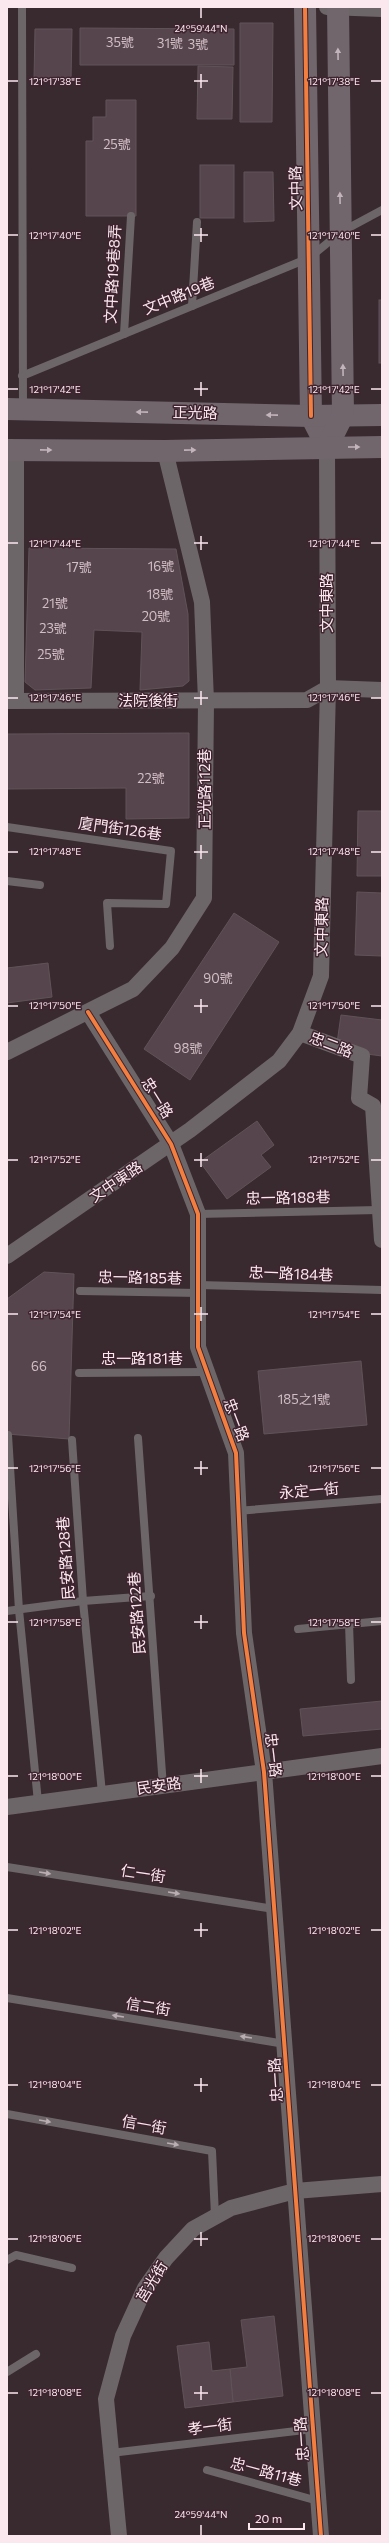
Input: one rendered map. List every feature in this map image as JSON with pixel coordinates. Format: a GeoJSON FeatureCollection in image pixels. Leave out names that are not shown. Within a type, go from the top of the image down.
{"type":"FeatureCollection","features":[{"type":"Feature","properties":{"kind":"street","name":"文中路"},"geometry":{"type":"LineString","coordinates":[[305,7],[311,416],[327,447]]}},
{"type":"Feature","properties":{"kind":"street"},"geometry":{"type":"LineString","coordinates":[[327,447],[343,415],[341,232],[334,8],[382,9]]}},
{"type":"Feature","properties":{"kind":"street","name":"正光路"},"geometry":{"type":"LineString","coordinates":[[15,409],[311,416],[382,415]]}},
{"type":"Feature","properties":{"kind":"street","name":"文中東路"},"geometry":{"type":"LineString","coordinates":[[7,1256],[171,1144],[279,1061],[300,1033],[320,976],[328,688],[327,447]]}},
{"type":"Feature","properties":{"kind":"street"},"geometry":{"type":"LineString","coordinates":[[12,700],[12,450],[165,451],[382,447]]}},
{"type":"Feature","properties":{"kind":"street","name":"正光路112巷"},"geometry":{"type":"LineString","coordinates":[[7,1052],[133,989],[172,948],[204,898],[206,701],[202,602],[165,451]]}},
{"type":"Feature","properties":{"kind":"street"},"geometry":{"type":"LineString","coordinates":[[328,688],[382,690]]}},
{"type":"Feature","properties":{"kind":"street","name":"法院後街"},"geometry":{"type":"LineString","coordinates":[[12,700],[307,700],[328,688]]}},
{"type":"Feature","properties":{"kind":"street","name":"忠一路"},"geometry":{"type":"LineString","coordinates":[[88,1012],[171,1144],[198,1214],[198,1347],[205,1372],[236,1453],[237,1511],[244,1633],[264,1772],[321,2536]]}},
{"type":"Feature","properties":{"kind":"street","name":"忠二路"},"geometry":{"type":"LineString","coordinates":[[300,1033],[362,1056],[359,1098],[377,1106],[379,1183],[378,1210],[382,1235]]}},
{"type":"Feature","properties":{"kind":"street","name":"民安路"},"geometry":{"type":"LineString","coordinates":[[7,1807],[102,1793],[163,1787],[382,1756]]}},
{"type":"Feature","properties":{"kind":"street","name":"莒光街"},"geometry":{"type":"LineString","coordinates":[[119,2536],[106,2399],[123,2336],[146,2288],[166,2258],[193,2229],[231,2208],[295,2191],[382,2184]]}},
{"type":"Feature","properties":{"kind":"lane"},"geometry":{"type":"LineString","coordinates":[[15,409],[22,376],[22,7]]}},
{"type":"Feature","properties":{"kind":"lane","name":"文中路19巷"},"geometry":{"type":"LineString","coordinates":[[22,376],[309,258],[341,232],[382,210]]}},
{"type":"Feature","properties":{"kind":"lane","name":"文中路19巷8弄"},"geometry":{"type":"LineString","coordinates":[[124,334],[131,216]]}},
{"type":"Feature","properties":{"kind":"lane"},"geometry":{"type":"LineString","coordinates":[[192,306],[197,222]]}},
{"type":"Feature","properties":{"kind":"lane","name":"廈門街126巷"},"geometry":{"type":"LineString","coordinates":[[7,827],[171,851],[166,904],[108,903],[110,946]]}},
{"type":"Feature","properties":{"kind":"lane"},"geometry":{"type":"LineString","coordinates":[[7,881],[40,885]]}},
{"type":"Feature","properties":{"kind":"lane","name":"忠一路188巷"},"geometry":{"type":"LineString","coordinates":[[198,1214],[378,1210]]}},
{"type":"Feature","properties":{"kind":"lane","name":"忠一路184巷"},"geometry":{"type":"LineString","coordinates":[[199,1289],[382,1290]]}},
{"type":"Feature","properties":{"kind":"lane","name":"忠一路185巷"},"geometry":{"type":"LineString","coordinates":[[80,1291],[199,1289]]}},
{"type":"Feature","properties":{"kind":"lane","name":"忠一路181巷"},"geometry":{"type":"LineString","coordinates":[[79,1373],[205,1372]]}},
{"type":"Feature","properties":{"kind":"lane"},"geometry":{"type":"LineString","coordinates":[[8,1435],[19,1610],[38,1802]]}},
{"type":"Feature","properties":{"kind":"lane","name":"民安路122巷"},"geometry":{"type":"LineString","coordinates":[[138,1438],[151,1596],[163,1787]]}},
{"type":"Feature","properties":{"kind":"lane","name":"民安路128巷"},"geometry":{"type":"LineString","coordinates":[[72,1440],[83,1601],[102,1793]]}},
{"type":"Feature","properties":{"kind":"lane","name":"永定一街"},"geometry":{"type":"LineString","coordinates":[[237,1511],[382,1499]]}},
{"type":"Feature","properties":{"kind":"lane"},"geometry":{"type":"LineString","coordinates":[[7,1611],[83,1601],[151,1596]]}},
{"type":"Feature","properties":{"kind":"lane"},"geometry":{"type":"LineString","coordinates":[[298,1628],[382,1621]]}},
{"type":"Feature","properties":{"kind":"lane"},"geometry":{"type":"LineString","coordinates":[[348,1624],[351,1680]]}},
{"type":"Feature","properties":{"kind":"lane","name":"仁一街"},"geometry":{"type":"LineString","coordinates":[[7,1867],[274,1909]]}},
{"type":"Feature","properties":{"kind":"lane","name":"信二街"},"geometry":{"type":"LineString","coordinates":[[7,1998],[285,2044]]}},
{"type":"Feature","properties":{"kind":"lane","name":"信一街"},"geometry":{"type":"LineString","coordinates":[[7,2114],[212,2151],[215,2216]]}},
{"type":"Feature","properties":{"kind":"lane"},"geometry":{"type":"LineString","coordinates":[[7,2260],[16,2255],[72,2268]]}},
{"type":"Feature","properties":{"kind":"lane"},"geometry":{"type":"LineString","coordinates":[[7,2372],[36,2354]]}},
{"type":"Feature","properties":{"kind":"lane","name":"孝一街"},"geometry":{"type":"LineString","coordinates":[[111,2453],[313,2429]]}},
{"type":"Feature","properties":{"kind":"lane","name":"忠一路11巷"},"geometry":{"type":"LineString","coordinates":[[207,2470],[318,2501]]}},
{"type":"Feature","properties":{"kind":"building"},"geometry":{"type":"Polygon","coordinates":[[[240,23],[273,23],[272,122],[240,122],[240,23]]]}},
{"type":"Feature","properties":{"kind":"building"},"geometry":{"type":"Polygon","coordinates":[[[80,28],[234,29],[234,65],[80,65],[80,28]]]}},
{"type":"Feature","properties":{"kind":"building"},"geometry":{"type":"Polygon","coordinates":[[[35,29],[72,29],[71,80],[34,80],[35,29]]]}},
{"type":"Feature","properties":{"kind":"building"},"geometry":{"type":"Polygon","coordinates":[[[198,66],[233,67],[232,119],[197,119],[198,66]]]}},
{"type":"Feature","properties":{"kind":"building"},"geometry":{"type":"Polygon","coordinates":[[[106,100],[136,100],[136,216],[86,216],[86,141],[93,141],[93,117],[106,117],[106,100]]]}},
{"type":"Feature","properties":{"kind":"building"},"geometry":{"type":"Polygon","coordinates":[[[200,165],[234,165],[234,218],[200,218],[200,165]]]}},
{"type":"Feature","properties":{"kind":"building"},"geometry":{"type":"Polygon","coordinates":[[[244,172],[273,172],[274,221],[244,222],[244,172]]]}},
{"type":"Feature","properties":{"kind":"building"},"geometry":{"type":"Polygon","coordinates":[[[379,300],[382,300],[382,363],[379,363],[379,300]]]}},
{"type":"Feature","properties":{"kind":"building"},"geometry":{"type":"Polygon","coordinates":[[[29,548],[176,549],[188,614],[189,681],[183,686],[140,690],[142,632],[94,630],[91,688],[35,690],[25,682],[29,548]]]}},
{"type":"Feature","properties":{"kind":"building"},"geometry":{"type":"Polygon","coordinates":[[[189,733],[189,818],[126,819],[126,788],[7,789],[7,734],[189,733]]]}},
{"type":"Feature","properties":{"kind":"building"},"geometry":{"type":"Polygon","coordinates":[[[358,811],[382,811],[382,876],[357,876],[358,811]]]}},
{"type":"Feature","properties":{"kind":"building"},"geometry":{"type":"Polygon","coordinates":[[[357,892],[382,893],[382,956],[355,955],[357,892]]]}},
{"type":"Feature","properties":{"kind":"building"},"geometry":{"type":"Polygon","coordinates":[[[234,913],[279,942],[190,1080],[144,1049],[234,913]]]}},
{"type":"Feature","properties":{"kind":"building"},"geometry":{"type":"Polygon","coordinates":[[[48,963],[52,997],[7,1003],[7,968],[48,963]]]}},
{"type":"Feature","properties":{"kind":"building"},"geometry":{"type":"Polygon","coordinates":[[[341,1015],[382,1020],[382,1056],[336,1050],[341,1015]]]}},
{"type":"Feature","properties":{"kind":"building"},"geometry":{"type":"Polygon","coordinates":[[[257,1121],[274,1145],[261,1155],[271,1167],[227,1199],[200,1162],[257,1121]]]}},
{"type":"Feature","properties":{"kind":"building"},"geometry":{"type":"Polygon","coordinates":[[[44,1272],[74,1274],[69,1439],[7,1434],[7,1299],[44,1272]]]}},
{"type":"Feature","properties":{"kind":"building"},"geometry":{"type":"Polygon","coordinates":[[[361,1361],[367,1425],[264,1434],[258,1371],[361,1361]]]}},
{"type":"Feature","properties":{"kind":"building"},"geometry":{"type":"Polygon","coordinates":[[[382,1701],[382,1729],[303,1736],[300,1709],[382,1701]]]}},
{"type":"Feature","properties":{"kind":"building"},"geometry":{"type":"Polygon","coordinates":[[[274,2316],[283,2396],[233,2402],[230,2369],[247,2367],[241,2320],[274,2316]]]}},
{"type":"Feature","properties":{"kind":"building"},"geometry":{"type":"Polygon","coordinates":[[[209,2342],[212,2371],[230,2369],[233,2402],[185,2408],[177,2346],[209,2342]]]}},
{"type":"Feature","properties":{"kind":"cycle path"},"geometry":{"type":"LineString","coordinates":[[305,7],[311,416]]}},
{"type":"Feature","properties":{"kind":"cycle path"},"geometry":{"type":"LineString","coordinates":[[88,1012],[171,1144],[198,1214],[198,1347],[236,1453],[244,1633],[264,1772],[321,2536]]}}]}
